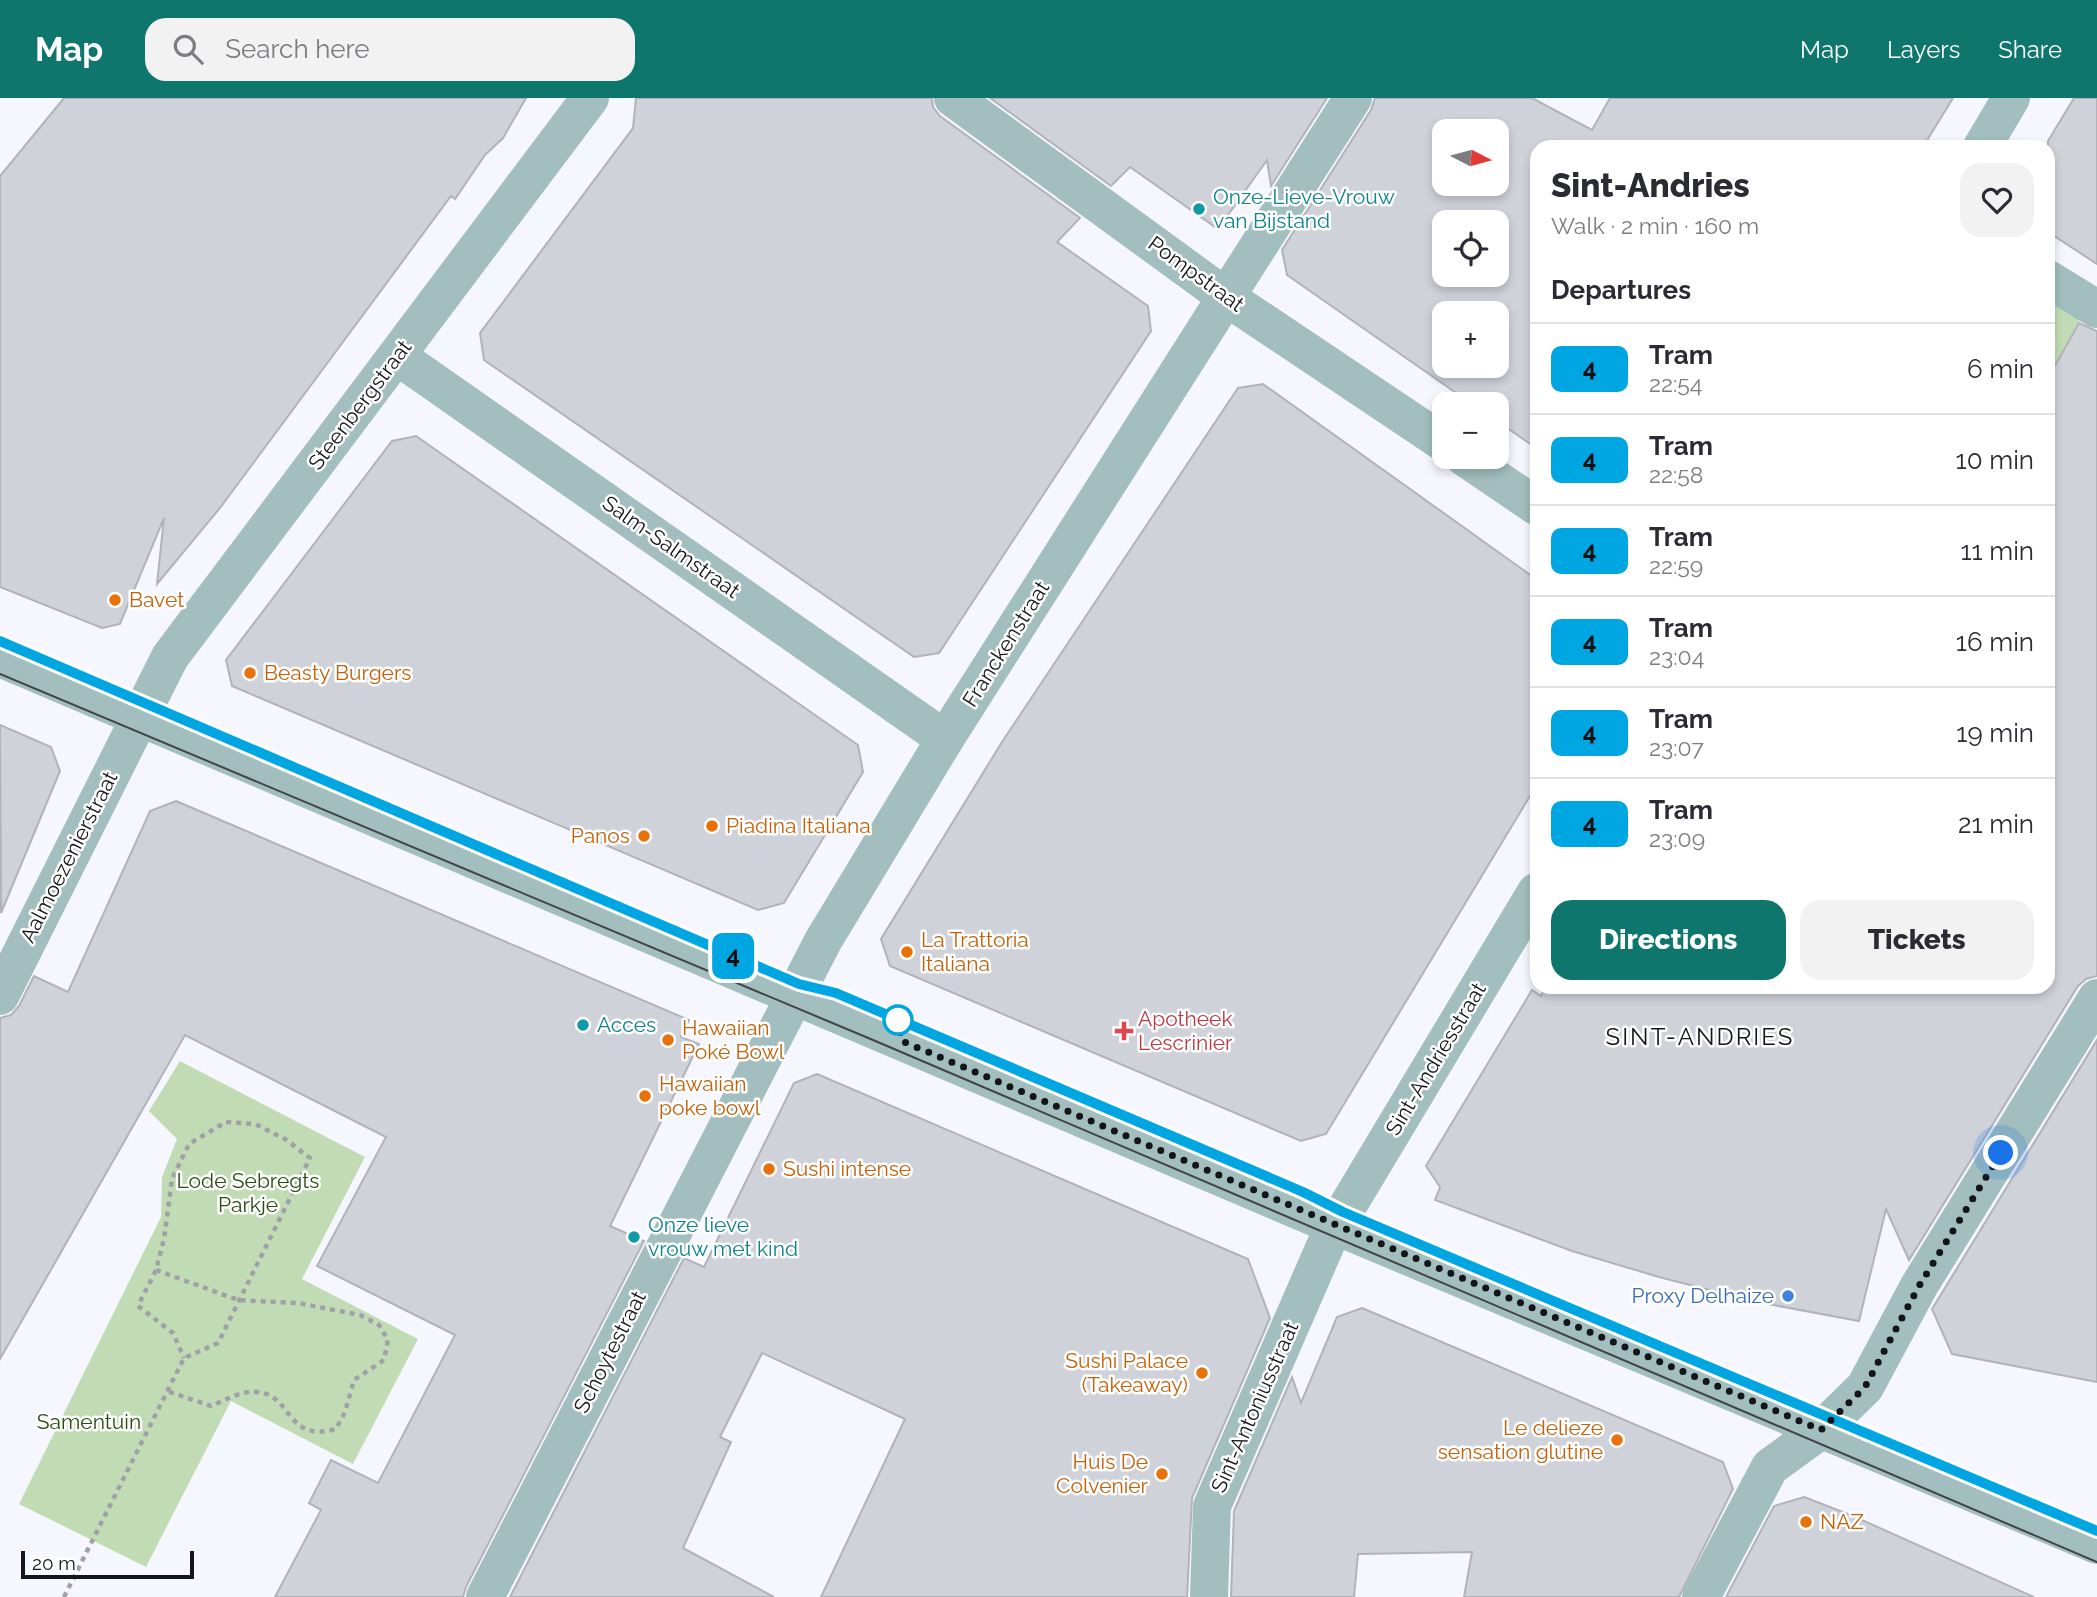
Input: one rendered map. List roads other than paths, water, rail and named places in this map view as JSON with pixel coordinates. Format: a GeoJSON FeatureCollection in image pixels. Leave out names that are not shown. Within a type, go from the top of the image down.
{"type":"FeatureCollection","features":[{"type":"Feature","properties":{"kind":"street","name":"Steenbergstraat"},"geometry":{"type":"LineString","coordinates":[[139,718],[170,657],[590,98]]}},
{"type":"Feature","properties":{"kind":"street","name":"Pompstraat"},"geometry":{"type":"LineString","coordinates":[[954,98],[1226,297],[1432,435]]}},
{"type":"Feature","properties":{"kind":"street","name":"Franckenstraat"},"geometry":{"type":"LineString","coordinates":[[794,995],[823,941],[945,739],[1353,98]]}},
{"type":"Feature","properties":{"kind":"street"},"geometry":{"type":"LineString","coordinates":[[1987,140],[2011,98]]}},
{"type":"Feature","properties":{"kind":"street"},"geometry":{"type":"LineString","coordinates":[[2055,283],[2097,309]]}},
{"type":"Feature","properties":{"kind":"street","name":"Salm-Salmstraat"},"geometry":{"type":"LineString","coordinates":[[397,356],[945,739]]}},
{"type":"Feature","properties":{"kind":"street"},"geometry":{"type":"LineString","coordinates":[[1482,469],[1530,502]]}},
{"type":"Feature","properties":{"kind":"street"},"geometry":{"type":"LineString","coordinates":[[0,658],[1335,1225],[2097,1545]]}},
{"type":"Feature","properties":{"kind":"street","name":"Aalmoezenierstraat"},"geometry":{"type":"LineString","coordinates":[[0,996],[139,718]]}},
{"type":"Feature","properties":{"kind":"street","name":"Sint-Andriesstraat"},"geometry":{"type":"LineString","coordinates":[[1335,1225],[1530,902]]}},
{"type":"Feature","properties":{"kind":"street","name":"Schoytestraat"},"geometry":{"type":"LineString","coordinates":[[485,1597],[794,995]]}},
{"type":"Feature","properties":{"kind":"street"},"geometry":{"type":"LineString","coordinates":[[1701,1597],[1770,1467],[1821,1430],[1865,1387],[1919,1286],[2097,998]]}},
{"type":"Feature","properties":{"kind":"street","name":"Sint-Antoniusstraat"},"geometry":{"type":"LineString","coordinates":[[1209,1597],[1212,1506],[1335,1225]]}},
{"type":"Feature","properties":{"kind":"tram line"},"geometry":{"type":"LineString","coordinates":[[0,641],[799,984],[836,993],[1303,1192],[1343,1212],[2097,1531]]}},
{"type":"Feature","properties":{"kind":"tram line","name":"4"},"geometry":{"type":"LineString","coordinates":[[0,641],[799,984],[836,993],[1303,1192],[1343,1212],[2021,1496],[2097,1531]]}},
{"type":"Feature","properties":{"kind":"tram line"},"geometry":{"type":"LineString","coordinates":[[0,674],[873,1040],[2097,1562]]}},
{"type":"Feature","properties":{"kind":"place","name":"Onze-Lieve-Vrouw van Bijstand"},"geometry":{"type":"Point","coordinates":[1199,209]}},
{"type":"Feature","properties":{"kind":"place","name":"Bavet"},"geometry":{"type":"Point","coordinates":[115,600]}},
{"type":"Feature","properties":{"kind":"place","name":"Beasty Burgers"},"geometry":{"type":"Point","coordinates":[250,673]}},
{"type":"Feature","properties":{"kind":"place","name":"Piadina Italiana"},"geometry":{"type":"Point","coordinates":[712,826]}},
{"type":"Feature","properties":{"kind":"place","name":"Panos"},"geometry":{"type":"Point","coordinates":[644,836]}},
{"type":"Feature","properties":{"kind":"place","name":"La Trattoria Italiana"},"geometry":{"type":"Point","coordinates":[907,952]}},
{"type":"Feature","properties":{"kind":"place","name":"Acces"},"geometry":{"type":"Point","coordinates":[583,1025]}},
{"type":"Feature","properties":{"kind":"place","name":"Apotheek Lescrinier"},"geometry":{"type":"Point","coordinates":[1124,1031]}},
{"type":"Feature","properties":{"kind":"place","name":"Hawaiian Poké Bowl"},"geometry":{"type":"Point","coordinates":[668,1040]}},
{"type":"Feature","properties":{"kind":"place","name":"Hawaiian poke bowl"},"geometry":{"type":"Point","coordinates":[645,1096]}},
{"type":"Feature","properties":{"kind":"place","name":"Sushi intense"},"geometry":{"type":"Point","coordinates":[769,1169]}},
{"type":"Feature","properties":{"kind":"place","name":"Onze lieve vrouw met kind"},"geometry":{"type":"Point","coordinates":[634,1237]}},
{"type":"Feature","properties":{"kind":"place","name":"Proxy Delhaize"},"geometry":{"type":"Point","coordinates":[1788,1296]}},
{"type":"Feature","properties":{"kind":"place","name":"Sushi Palace (Takeaway)"},"geometry":{"type":"Point","coordinates":[1202,1373]}},
{"type":"Feature","properties":{"kind":"place","name":"Le delieze sensation glutine"},"geometry":{"type":"Point","coordinates":[1617,1440]}},
{"type":"Feature","properties":{"kind":"place","name":"Huis De Colvenier"},"geometry":{"type":"Point","coordinates":[1162,1474]}},
{"type":"Feature","properties":{"kind":"place","name":"NAZ"},"geometry":{"type":"Point","coordinates":[1806,1522]}},
{"type":"Feature","properties":{"kind":"district","name":"SINT-ANDRIES"},"geometry":{"type":"Point","coordinates":[1700,1037]}},
{"type":"Feature","properties":{"kind":"park label","name":"Lode Sebregts Parkje"},"geometry":{"type":"Point","coordinates":[248,1193]}},
{"type":"Feature","properties":{"kind":"park label","name":"Samentuin"},"geometry":{"type":"Point","coordinates":[89,1422]}}]}
